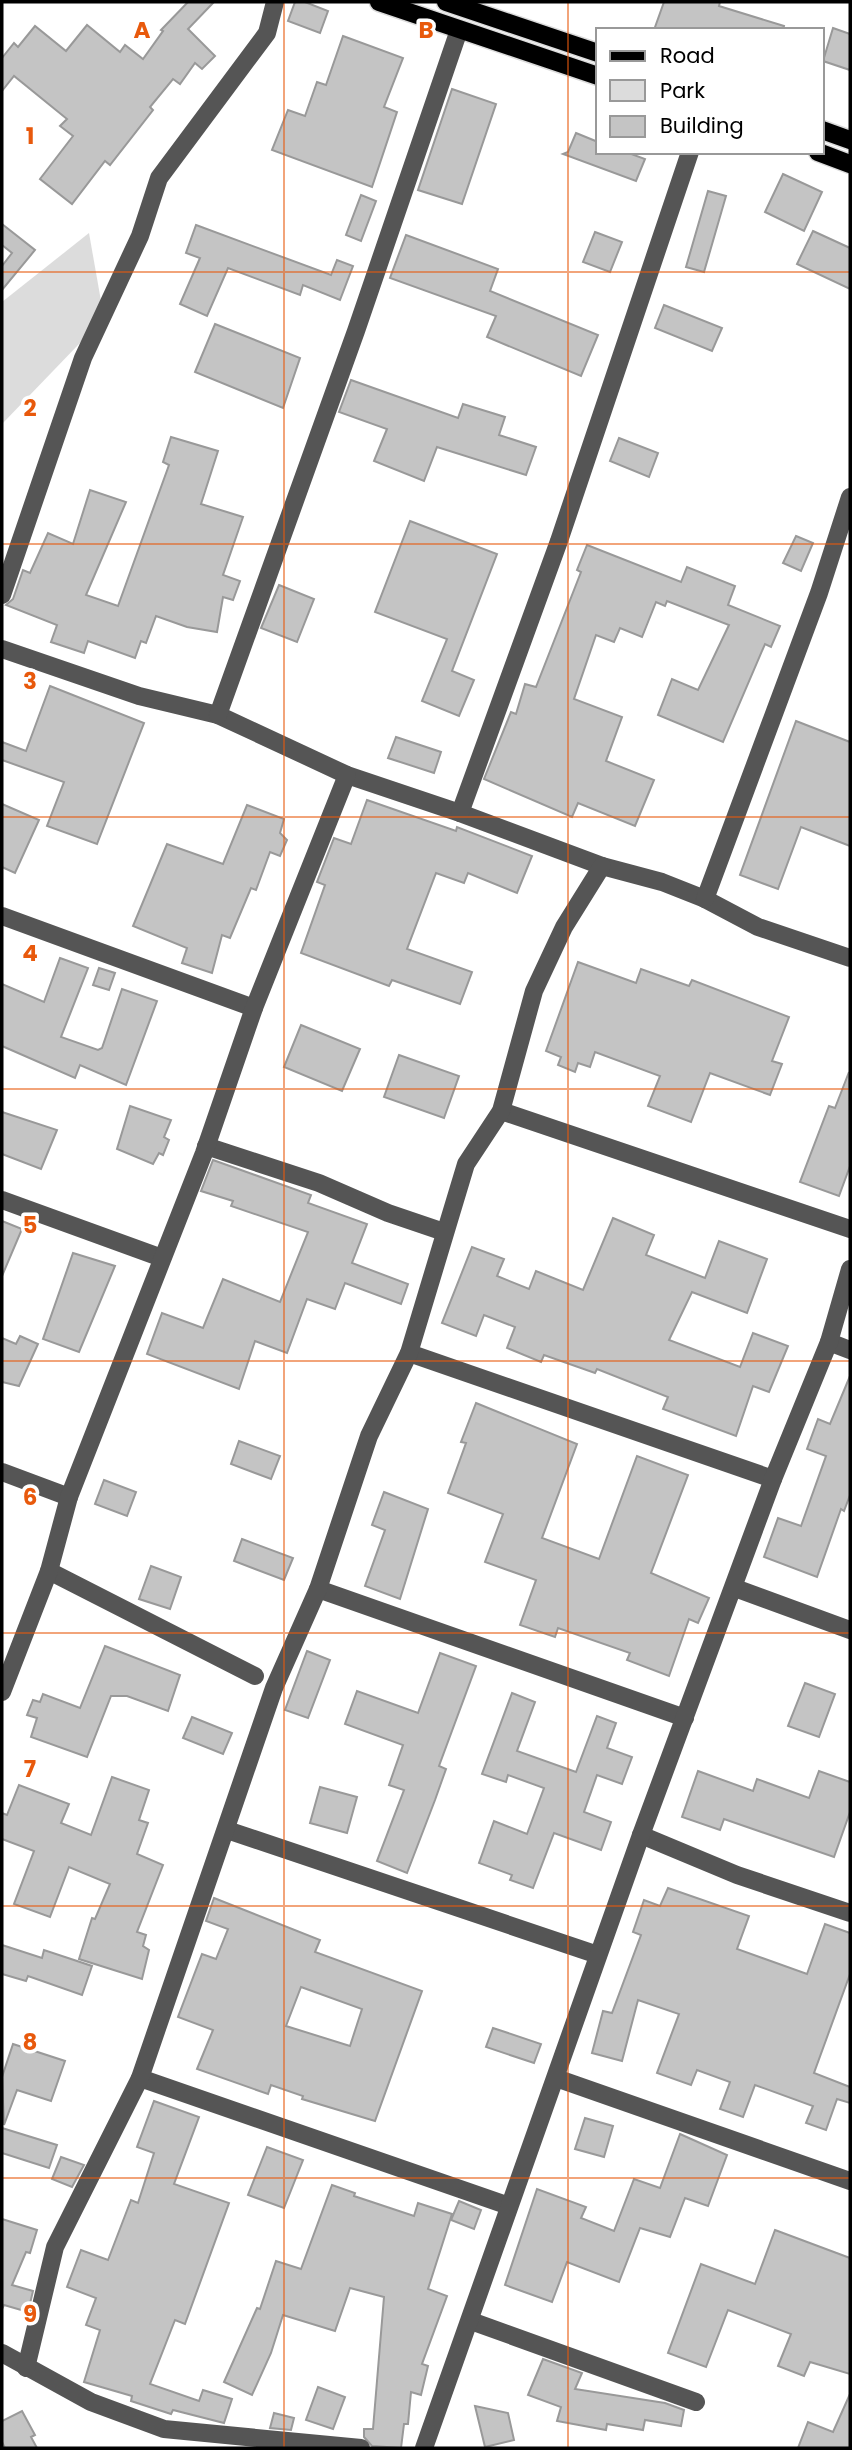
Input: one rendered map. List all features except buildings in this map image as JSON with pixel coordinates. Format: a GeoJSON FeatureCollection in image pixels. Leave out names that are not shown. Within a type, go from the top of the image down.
{"type":"FeatureCollection","features":[{"type":"Feature","properties":{"kind":"main road"},"geometry":{"type":"LineString","coordinates":[[379,2],[596,75]]}},
{"type":"Feature","properties":{"kind":"main road"},"geometry":{"type":"LineString","coordinates":[[446,2],[596,52]]}},
{"type":"Feature","properties":{"kind":"main road"},"geometry":{"type":"LineString","coordinates":[[824,131],[850,140]]}},
{"type":"Feature","properties":{"kind":"main road"},"geometry":{"type":"LineString","coordinates":[[823,154],[850,164]]}},
{"type":"Feature","properties":{"kind":"street"},"geometry":{"type":"LineString","coordinates":[[2,595],[83,358],[140,236],[159,178],[267,33],[275,2]]}},
{"type":"Feature","properties":{"kind":"street"},"geometry":{"type":"LineString","coordinates":[[218,715],[356,331],[459,30]]}},
{"type":"Feature","properties":{"kind":"street"},"geometry":{"type":"LineString","coordinates":[[460,813],[559,541],[689,154]]}},
{"type":"Feature","properties":{"kind":"street"},"geometry":{"type":"LineString","coordinates":[[705,899],[819,593],[850,497]]}},
{"type":"Feature","properties":{"kind":"street"},"geometry":{"type":"LineString","coordinates":[[2,649],[139,696],[218,715],[347,775],[460,813],[602,866],[662,882],[705,899],[758,927],[850,958]]}},
{"type":"Feature","properties":{"kind":"street"},"geometry":{"type":"LineString","coordinates":[[2,1692],[49,1571],[69,1497],[206,1146],[254,1008],[347,775]]}},
{"type":"Feature","properties":{"kind":"street"},"geometry":{"type":"LineString","coordinates":[[26,2368],[55,2248],[140,2078],[274,1688],[318,1589],[369,1436],[409,1353],[466,1164],[501,1111],[534,990],[564,927],[602,866]]}},
{"type":"Feature","properties":{"kind":"street"},"geometry":{"type":"LineString","coordinates":[[2,916],[254,1008]]}},
{"type":"Feature","properties":{"kind":"street"},"geometry":{"type":"LineString","coordinates":[[501,1111],[850,1229]]}},
{"type":"Feature","properties":{"kind":"street"},"geometry":{"type":"LineString","coordinates":[[206,1146],[319,1183],[388,1213],[444,1232]]}},
{"type":"Feature","properties":{"kind":"street"},"geometry":{"type":"LineString","coordinates":[[2,1200],[162,1258]]}},
{"type":"Feature","properties":{"kind":"street"},"geometry":{"type":"LineString","coordinates":[[424,2448],[641,1835],[735,1588],[773,1479],[829,1342],[850,1269]]}},
{"type":"Feature","properties":{"kind":"street"},"geometry":{"type":"LineString","coordinates":[[829,1342],[850,1350]]}},
{"type":"Feature","properties":{"kind":"street"},"geometry":{"type":"LineString","coordinates":[[409,1353],[773,1479]]}},
{"type":"Feature","properties":{"kind":"street"},"geometry":{"type":"LineString","coordinates":[[2,1472],[69,1497]]}},
{"type":"Feature","properties":{"kind":"street"},"geometry":{"type":"LineString","coordinates":[[49,1571],[255,1676]]}},
{"type":"Feature","properties":{"kind":"street"},"geometry":{"type":"LineString","coordinates":[[735,1588],[850,1630]]}},
{"type":"Feature","properties":{"kind":"street"},"geometry":{"type":"LineString","coordinates":[[318,1589],[685,1718]]}},
{"type":"Feature","properties":{"kind":"street"},"geometry":{"type":"LineString","coordinates":[[227,1830],[598,1955]]}},
{"type":"Feature","properties":{"kind":"street"},"geometry":{"type":"LineString","coordinates":[[641,1835],[737,1875],[850,1913]]}},
{"type":"Feature","properties":{"kind":"street"},"geometry":{"type":"LineString","coordinates":[[140,2078],[509,2206]]}},
{"type":"Feature","properties":{"kind":"street"},"geometry":{"type":"LineString","coordinates":[[556,2078],[850,2181]]}},
{"type":"Feature","properties":{"kind":"street"},"geometry":{"type":"LineString","coordinates":[[471,2320],[696,2402]]}},
{"type":"Feature","properties":{"kind":"street"},"geometry":{"type":"LineString","coordinates":[[2,2353],[91,2402],[164,2429],[361,2448]]}},
{"type":"Feature","properties":{"kind":"green space"},"geometry":{"type":"Polygon","coordinates":[[[89,233],[104,318],[2,424],[2,302],[89,233]]]}}]}
